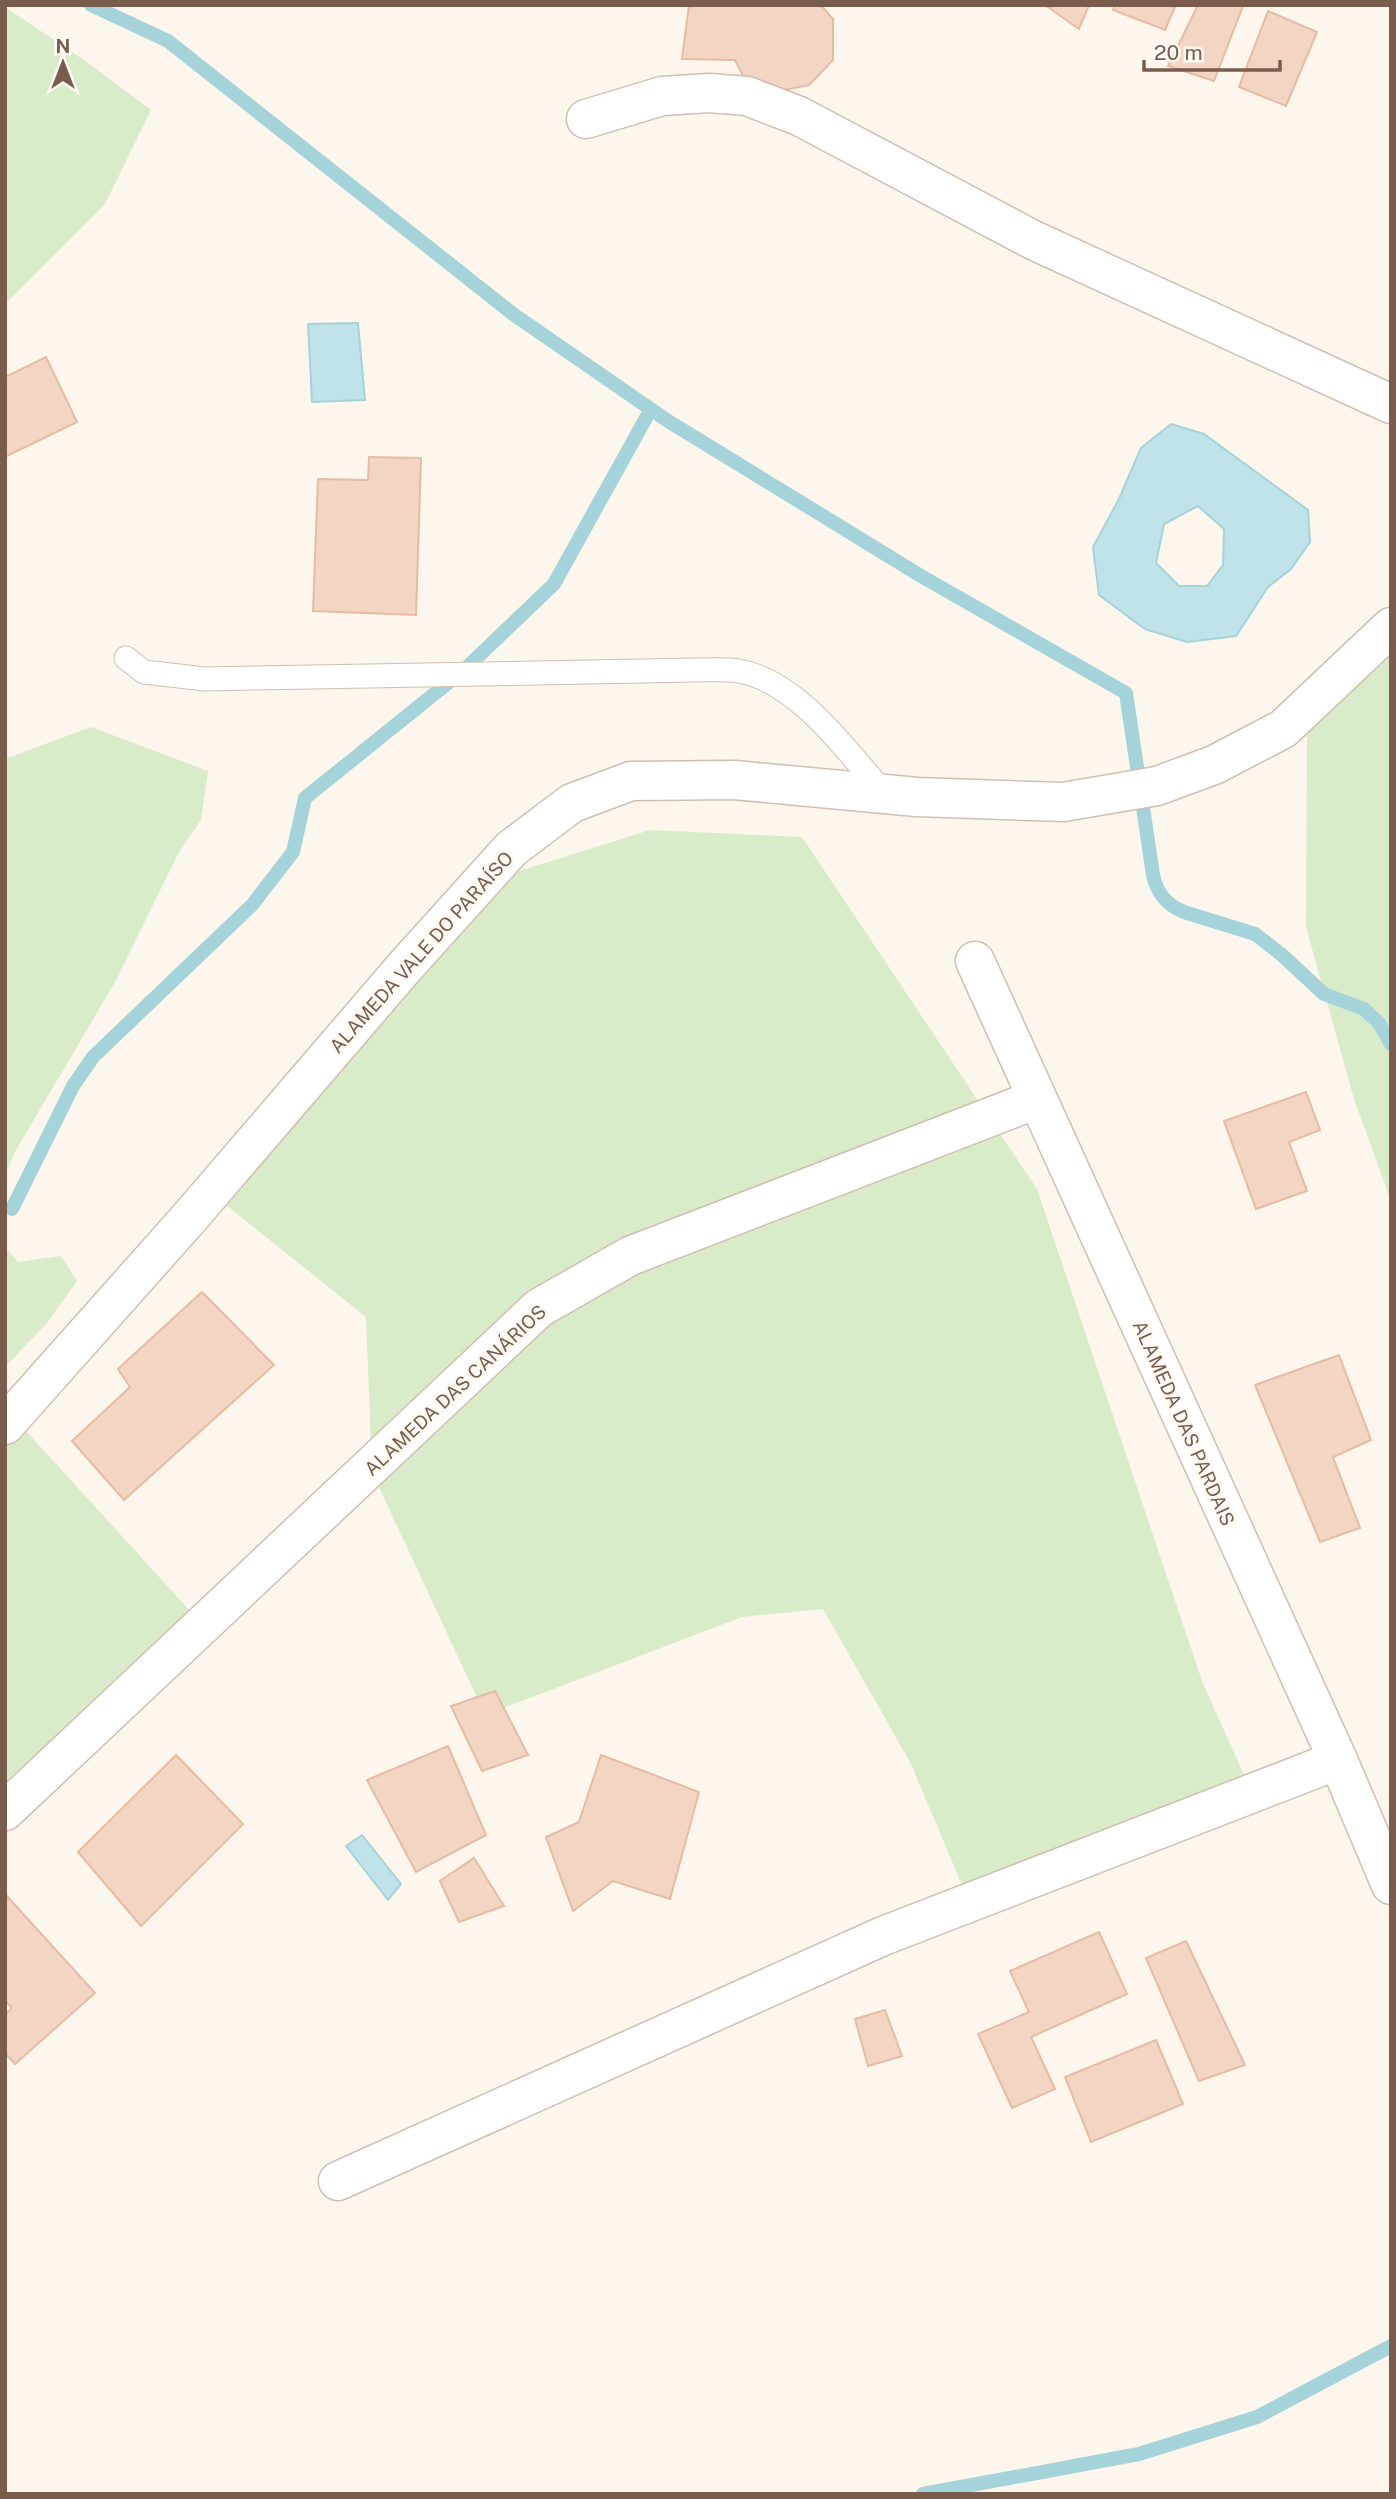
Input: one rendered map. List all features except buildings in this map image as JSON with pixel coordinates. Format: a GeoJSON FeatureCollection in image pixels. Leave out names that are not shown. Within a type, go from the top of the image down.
{"type":"FeatureCollection","features":[{"type":"Feature","properties":{"kind":"street"},"geometry":{"type":"LineString","coordinates":[[586,119],[662,96],[709,93],[747,96],[799,116],[1033,240],[1391,404]]}},
{"type":"Feature","properties":{"kind":"street","name":"ALAMEDA VALE DO PARAÍSO"},"geometry":{"type":"LineString","coordinates":[[5,1425],[511,849],[572,803],[631,781],[734,780],[885,794],[1063,802],[1157,786],[1214,765],[1283,729],[1391,627]]}},
{"type":"Feature","properties":{"kind":"street","name":"ALAMEDA DAS PARDAIS"},"geometry":{"type":"LineString","coordinates":[[975,961],[1338,1760],[1391,1885]]}},
{"type":"Feature","properties":{"kind":"street","name":"ALAMEDA DAS CANÁRIOS"},"geometry":{"type":"LineString","coordinates":[[5,1811],[539,1308],[630,1256],[1037,1099]]}},
{"type":"Feature","properties":{"kind":"street"},"geometry":{"type":"LineString","coordinates":[[338,2181],[883,1936],[1338,1760]]}},
{"type":"Feature","properties":{"kind":"lane"},"geometry":{"type":"LineString","coordinates":[[126,658],[144,672],[205,679],[739,671],[780,688],[807,708],[885,794]]}},
{"type":"Feature","properties":{"kind":"green space"},"geometry":{"type":"Polygon","coordinates":[[[5,7],[84,60],[151,110],[105,204],[5,304],[5,7]]]}},
{"type":"Feature","properties":{"kind":"green space"},"geometry":{"type":"Polygon","coordinates":[[[1391,625],[1391,1201],[1354,1099],[1306,927],[1307,720],[1391,625]]]}},
{"type":"Feature","properties":{"kind":"green space"},"geometry":{"type":"Polygon","coordinates":[[[91,727],[208,771],[201,820],[178,854],[115,982],[15,1152],[5,1175],[5,759],[91,727]]]}},
{"type":"Feature","properties":{"kind":"green space"},"geometry":{"type":"Polygon","coordinates":[[[650,830],[802,837],[1037,1189],[1202,1681],[1261,1813],[1136,1829],[964,1890],[911,1764],[823,1609],[742,1617],[485,1715],[372,1472],[366,1317],[201,1185],[510,874],[650,830]]]}},
{"type":"Feature","properties":{"kind":"green space"},"geometry":{"type":"Polygon","coordinates":[[[5,1247],[18,1262],[61,1256],[77,1281],[47,1323],[5,1367],[5,1247]]]}},
{"type":"Feature","properties":{"kind":"green space"},"geometry":{"type":"Polygon","coordinates":[[[5,1408],[193,1614],[5,1782],[5,1408]]]}},
{"type":"Feature","properties":{"kind":"water"},"geometry":{"type":"Polygon","coordinates":[[[358,323],[365,400],[312,402],[308,324],[358,323]]]}},
{"type":"Feature","properties":{"kind":"water"},"geometry":{"type":"Polygon","coordinates":[[[1171,424],[1204,434],[1308,510],[1310,542],[1291,569],[1268,587],[1236,636],[1187,642],[1145,629],[1099,595],[1093,547],[1118,501],[1141,448],[1171,424]],[[1198,506],[1164,524],[1156,563],[1179,586],[1207,586],[1223,565],[1224,529],[1198,506]]]}},
{"type":"Feature","properties":{"kind":"water"},"geometry":{"type":"Polygon","coordinates":[[[362,1835],[401,1884],[388,1900],[346,1846],[362,1835]]]}},
{"type":"Feature","properties":{"kind":"waterway"},"geometry":{"type":"LineString","coordinates":[[91,5],[168,41],[513,314],[668,421],[921,576],[1126,693],[1153,875],[1164,898],[1184,912],[1255,934],[1324,994],[1364,1009],[1379,1023],[1391,1044]]}},
{"type":"Feature","properties":{"kind":"waterway"},"geometry":{"type":"LineString","coordinates":[[12,1209],[73,1086],[93,1057],[252,905],[293,852],[305,798],[464,670],[554,584],[651,409]]}},
{"type":"Feature","properties":{"kind":"waterway"},"geometry":{"type":"LineString","coordinates":[[923,2494],[1139,2454],[1257,2417],[1391,2346]]}}]}
